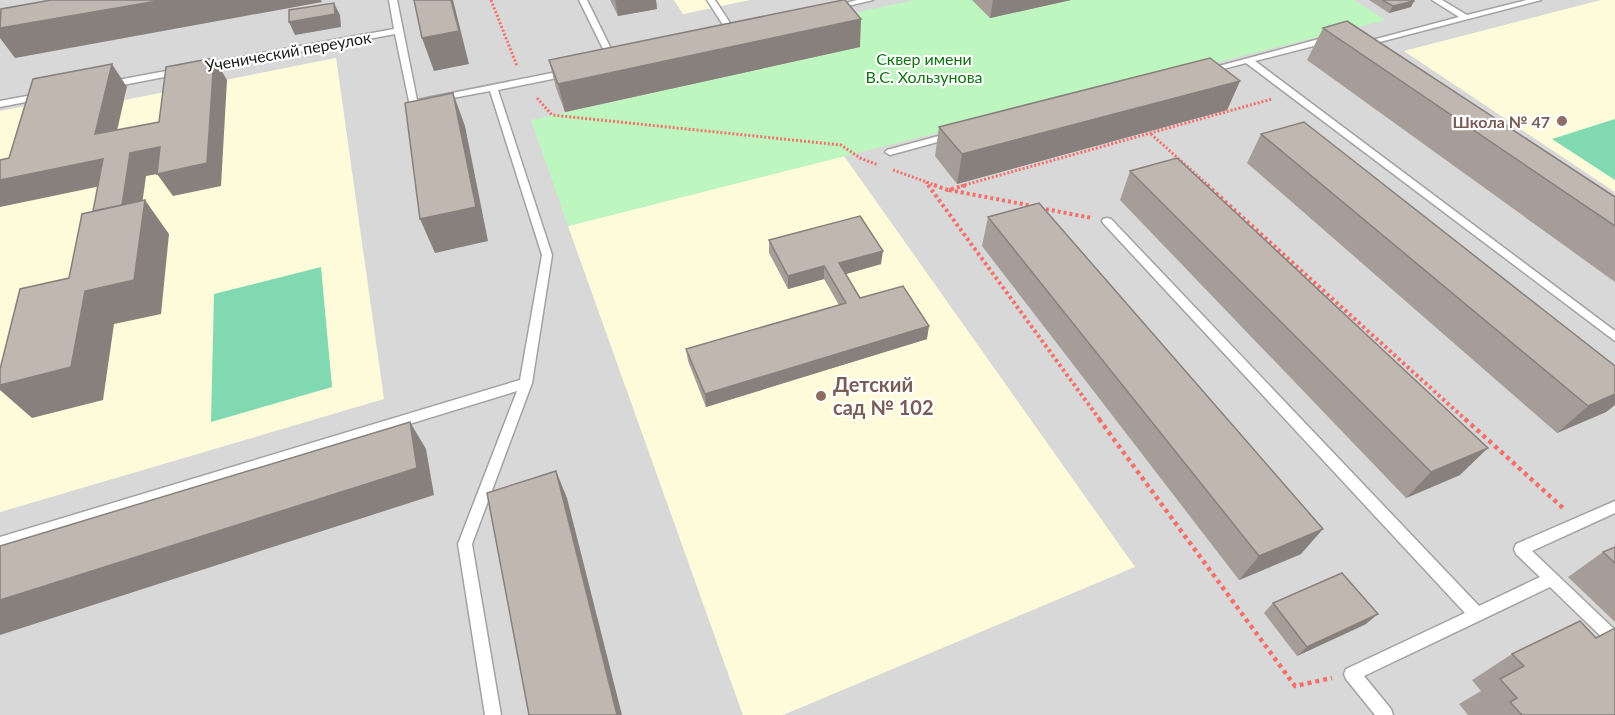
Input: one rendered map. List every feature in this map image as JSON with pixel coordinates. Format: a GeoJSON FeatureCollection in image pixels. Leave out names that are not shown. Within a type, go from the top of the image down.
{"type":"FeatureCollection","features":[{"type":"Feature","properties":{"kind":"lane"},"geometry":{"type":"LineString","coordinates":[[393,0],[413,104],[580,70]]}},
{"type":"Feature","properties":{"kind":"lane"},"geometry":{"type":"LineString","coordinates":[[583,0],[614,63],[602,65]]}},
{"type":"Feature","properties":{"kind":"lane"},"geometry":{"type":"LineString","coordinates":[[711,0],[730,29]]}},
{"type":"Feature","properties":{"kind":"lane"},"geometry":{"type":"LineString","coordinates":[[823,10],[869,0]]}},
{"type":"Feature","properties":{"kind":"lane"},"geometry":{"type":"LineString","coordinates":[[1436,0],[1466,18]]}},
{"type":"Feature","properties":{"kind":"lane"},"geometry":{"type":"LineString","coordinates":[[1375,50],[1361,42],[1537,0]]}},
{"type":"Feature","properties":{"kind":"lane"},"geometry":{"type":"LineString","coordinates":[[719,31],[741,26]]}},
{"type":"Feature","properties":{"kind":"lane","name":"Ученический переулок"},"geometry":{"type":"LineString","coordinates":[[94,87],[399,31]]}},
{"type":"Feature","properties":{"kind":"lane"},"geometry":{"type":"LineString","coordinates":[[1202,71],[1338,36]]}},
{"type":"Feature","properties":{"kind":"lane"},"geometry":{"type":"LineString","coordinates":[[609,53],[620,51]]}},
{"type":"Feature","properties":{"kind":"lane"},"geometry":{"type":"LineString","coordinates":[[1248,60],[1615,337]]}},
{"type":"Feature","properties":{"kind":"lane"},"geometry":{"type":"LineString","coordinates":[[493,88],[547,255],[526,383],[465,544],[493,715]]}},
{"type":"Feature","properties":{"kind":"lane"},"geometry":{"type":"LineString","coordinates":[[0,104],[59,94]]}},
{"type":"Feature","properties":{"kind":"lane"},"geometry":{"type":"LineString","coordinates":[[890,152],[959,134]]}},
{"type":"Feature","properties":{"kind":"lane"},"geometry":{"type":"LineString","coordinates":[[1107,221],[1476,615]]}},
{"type":"Feature","properties":{"kind":"lane"},"geometry":{"type":"LineString","coordinates":[[0,543],[526,383]]}},
{"type":"Feature","properties":{"kind":"lane"},"geometry":{"type":"LineString","coordinates":[[1615,507],[1521,549],[1615,640]]}},
{"type":"Feature","properties":{"kind":"lane"},"geometry":{"type":"LineString","coordinates":[[1385,715],[1352,674],[1552,579]]}},
{"type":"Feature","properties":{"kind":"path"},"geometry":{"type":"LineString","coordinates":[[491,0],[523,82],[552,115],[841,145],[860,159],[882,166]]}},
{"type":"Feature","properties":{"kind":"path"},"geometry":{"type":"LineString","coordinates":[[948,190],[1293,94]]}},
{"type":"Feature","properties":{"kind":"path"},"geometry":{"type":"LineString","coordinates":[[1151,134],[1580,523]]}},
{"type":"Feature","properties":{"kind":"path"},"geometry":{"type":"LineString","coordinates":[[893,170],[948,190],[1107,221]]}},
{"type":"Feature","properties":{"kind":"path"},"geometry":{"type":"LineString","coordinates":[[926,182],[1294,686],[1352,674]]}},
{"type":"Feature","properties":{"kind":"shaded area"},"geometry":{"type":"Polygon","coordinates":[[[0,0],[674,0],[683,14],[750,0],[1601,0],[1405,51],[1615,192],[1615,715],[783,715],[1135,566],[568,226],[743,715],[0,715],[0,512],[383,399],[336,58],[125,100],[126,87],[0,111],[0,0]]]}},
{"type":"Feature","properties":{"kind":"shaded area"},"geometry":{"type":"Polygon","coordinates":[[[674,0],[749,0],[683,14],[674,0]]]}},
{"type":"Feature","properties":{"kind":"shaded area","name":"Школа № 47"},"geometry":{"type":"Polygon","coordinates":[[[1601,0],[1615,0],[1615,192],[1404,51],[1601,0]]]}},
{"type":"Feature","properties":{"kind":"shaded area"},"geometry":{"type":"Polygon","coordinates":[[[336,58],[384,399],[0,512],[0,111],[127,87],[125,100],[336,58]]]}},
{"type":"Feature","properties":{"kind":"shaded area","name":"Детский сад № 102"},"geometry":{"type":"Polygon","coordinates":[[[844,156],[1135,567],[783,715],[743,715],[568,226],[844,156]]]}},
{"type":"Feature","properties":{"kind":"green space","name":"Сквер имени В.С. Хользунова"},"geometry":{"type":"Polygon","coordinates":[[[915,0],[972,0],[990,18],[1071,0],[1354,0],[1385,20],[568,226],[531,120],[859,47],[835,17],[915,0]]]}},
{"type":"Feature","properties":{"kind":"green space"},"geometry":{"type":"Polygon","coordinates":[[[1615,119],[1615,180],[1552,139],[1615,119]]]}},
{"type":"Feature","properties":{"kind":"green space"},"geometry":{"type":"Polygon","coordinates":[[[321,267],[332,387],[211,422],[214,294],[321,267]]]}},
{"type":"Feature","properties":{"kind":"building"},"geometry":{"type":"Polygon","coordinates":[[[51,0],[163,0],[0,28],[1,9],[51,0]]]}},
{"type":"Feature","properties":{"kind":"building"},"geometry":{"type":"Polygon","coordinates":[[[414,0],[451,0],[459,31],[422,38],[414,0]]]}},
{"type":"Feature","properties":{"kind":"building"},"geometry":{"type":"Polygon","coordinates":[[[845,0],[861,19],[558,84],[549,60],[845,0]]]}},
{"type":"Feature","properties":{"kind":"building"},"geometry":{"type":"Polygon","coordinates":[[[1382,0],[1413,0],[1414,1],[1393,6],[1382,0]]]}},
{"type":"Feature","properties":{"kind":"building"},"geometry":{"type":"Polygon","coordinates":[[[334,3],[335,14],[289,22],[289,10],[334,3]]]}},
{"type":"Feature","properties":{"kind":"building"},"geometry":{"type":"Polygon","coordinates":[[[1347,21],[1615,197],[1615,226],[1323,28],[1347,21]]]}},
{"type":"Feature","properties":{"kind":"building"},"geometry":{"type":"Polygon","coordinates":[[[214,58],[207,163],[157,174],[160,147],[130,153],[122,205],[93,211],[103,159],[0,180],[0,160],[9,158],[33,79],[112,64],[95,134],[159,122],[166,67],[214,58]]]}},
{"type":"Feature","properties":{"kind":"building"},"geometry":{"type":"Polygon","coordinates":[[[1210,58],[1240,81],[962,154],[939,127],[1210,58]]]}},
{"type":"Feature","properties":{"kind":"building"},"geometry":{"type":"Polygon","coordinates":[[[453,93],[476,207],[420,219],[405,103],[453,93]]]}},
{"type":"Feature","properties":{"kind":"building"},"geometry":{"type":"Polygon","coordinates":[[[1304,122],[1615,366],[1615,394],[1588,406],[1261,134],[1304,122]]]}},
{"type":"Feature","properties":{"kind":"building"},"geometry":{"type":"Polygon","coordinates":[[[1177,158],[1488,448],[1431,472],[1130,171],[1177,158]]]}},
{"type":"Feature","properties":{"kind":"building"},"geometry":{"type":"Polygon","coordinates":[[[145,200],[134,280],[85,291],[71,367],[0,385],[0,369],[20,289],[69,278],[82,214],[145,200]]]}},
{"type":"Feature","properties":{"kind":"building"},"geometry":{"type":"Polygon","coordinates":[[[1039,203],[1323,529],[1259,556],[988,217],[1039,203]]]}},
{"type":"Feature","properties":{"kind":"building"},"geometry":{"type":"Polygon","coordinates":[[[860,216],[883,251],[839,263],[860,298],[903,286],[929,326],[705,394],[686,349],[846,303],[824,266],[788,276],[769,240],[860,216]]]}},
{"type":"Feature","properties":{"kind":"building"},"geometry":{"type":"Polygon","coordinates":[[[410,422],[417,468],[0,600],[0,546],[410,422]]]}},
{"type":"Feature","properties":{"kind":"building"},"geometry":{"type":"Polygon","coordinates":[[[556,471],[617,715],[529,715],[487,493],[556,471]]]}},
{"type":"Feature","properties":{"kind":"building"},"geometry":{"type":"Polygon","coordinates":[[[1615,547],[1615,563],[1603,552],[1615,547]]]}},
{"type":"Feature","properties":{"kind":"building"},"geometry":{"type":"Polygon","coordinates":[[[1342,573],[1378,614],[1307,647],[1273,603],[1342,573]]]}},
{"type":"Feature","properties":{"kind":"building"},"geometry":{"type":"Polygon","coordinates":[[[1580,621],[1596,638],[1615,628],[1615,715],[1522,715],[1510,702],[1517,698],[1500,679],[1524,666],[1512,654],[1580,621]]]}},
{"type":"Feature","properties":{"kind":"place","name":"Школа № 47"},"geometry":{"type":"Point","coordinates":[1562,121]}},
{"type":"Feature","properties":{"kind":"place","name":"Детский сад № 102"},"geometry":{"type":"Point","coordinates":[821,396]}}]}
